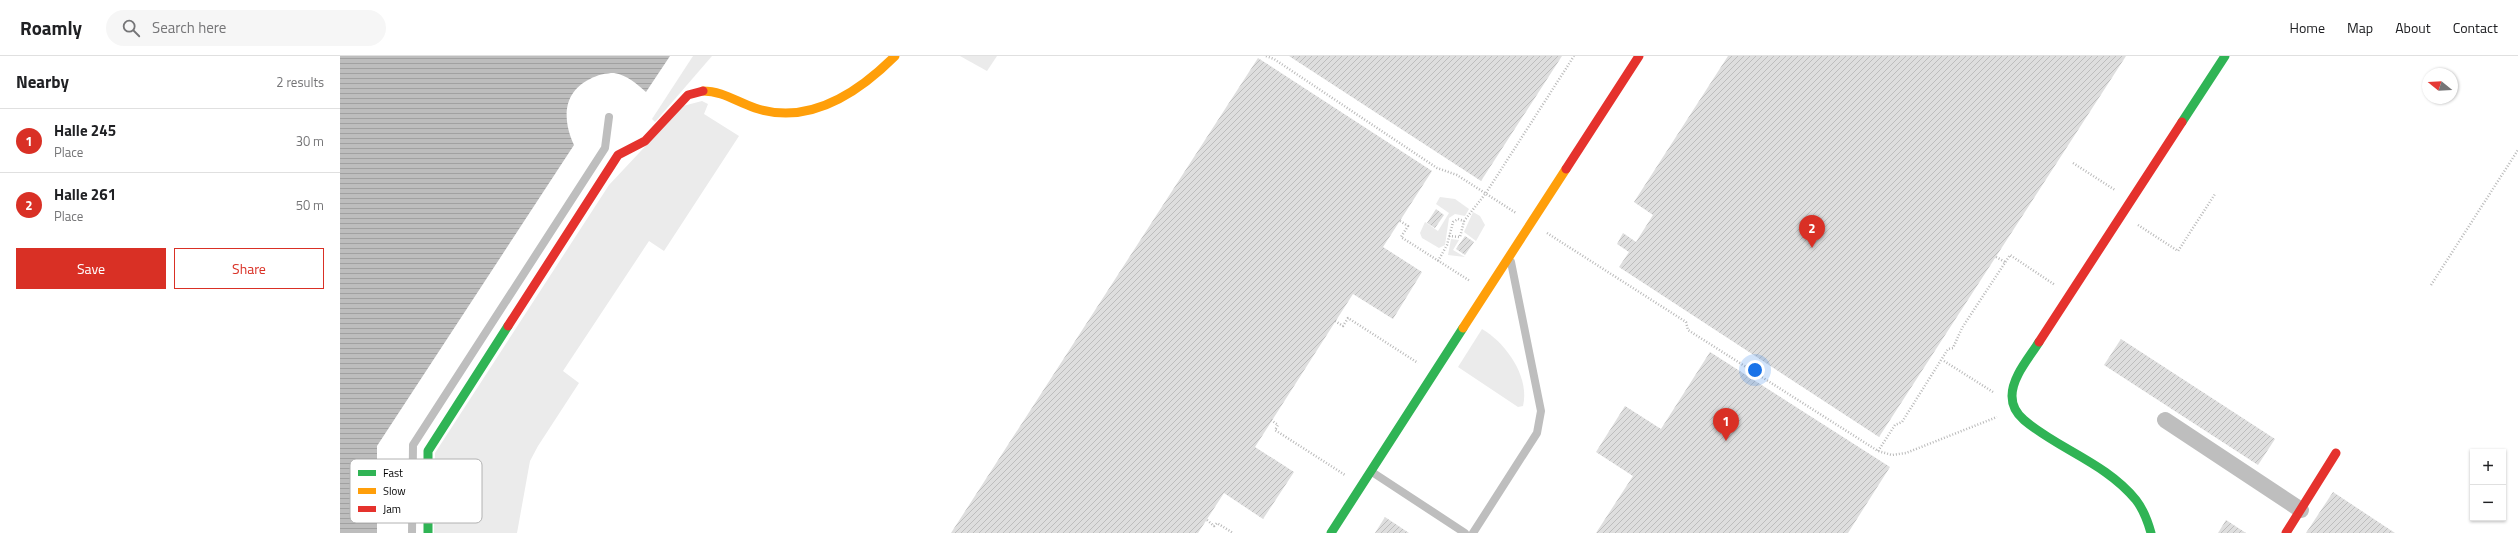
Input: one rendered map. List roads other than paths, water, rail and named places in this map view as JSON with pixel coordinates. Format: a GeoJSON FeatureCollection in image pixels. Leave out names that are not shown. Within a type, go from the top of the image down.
{"type":"FeatureCollection","features":[{"type":"Feature","properties":{"kind":"street"},"geometry":{"type":"LineString","coordinates":[[428,459],[428,451],[618,155],[645,141],[688,95],[694,92],[707,90],[757,108],[783,113],[814,110],[843,99],[875,78],[895,56]]}},
{"type":"Feature","properties":{"kind":"street"},"geometry":{"type":"LineString","coordinates":[[1331,533],[1639,56]]}},
{"type":"Feature","properties":{"kind":"street"},"geometry":{"type":"LineString","coordinates":[[2151,533],[2147,519],[2136,501],[2121,484],[2024,420],[2012,407],[2011,391],[2020,372],[2226,56]]}},
{"type":"Feature","properties":{"kind":"street"},"geometry":{"type":"LineString","coordinates":[[2165,420],[2301,510]]}},
{"type":"Feature","properties":{"kind":"street"},"geometry":{"type":"LineString","coordinates":[[2286,533],[2336,453]]}},
{"type":"Feature","properties":{"kind":"lane"},"geometry":{"type":"LineString","coordinates":[[413,459],[413,445],[604,148],[609,117]]}},
{"type":"Feature","properties":{"kind":"lane"},"geometry":{"type":"LineString","coordinates":[[1473,533],[1537,433],[1540,411],[1510,255]]}},
{"type":"Feature","properties":{"kind":"lane"},"geometry":{"type":"LineString","coordinates":[[1371,472],[1465,533]]}},
{"type":"Feature","properties":{"kind":"lane"},"geometry":{"type":"LineString","coordinates":[[412,523],[412,533]]}},
{"type":"Feature","properties":{"kind":"place","name":"Halle 261"},"geometry":{"type":"Point","coordinates":[1812,248]}},
{"type":"Feature","properties":{"kind":"place","name":"Halle 245"},"geometry":{"type":"Point","coordinates":[1726,441]}}]}
